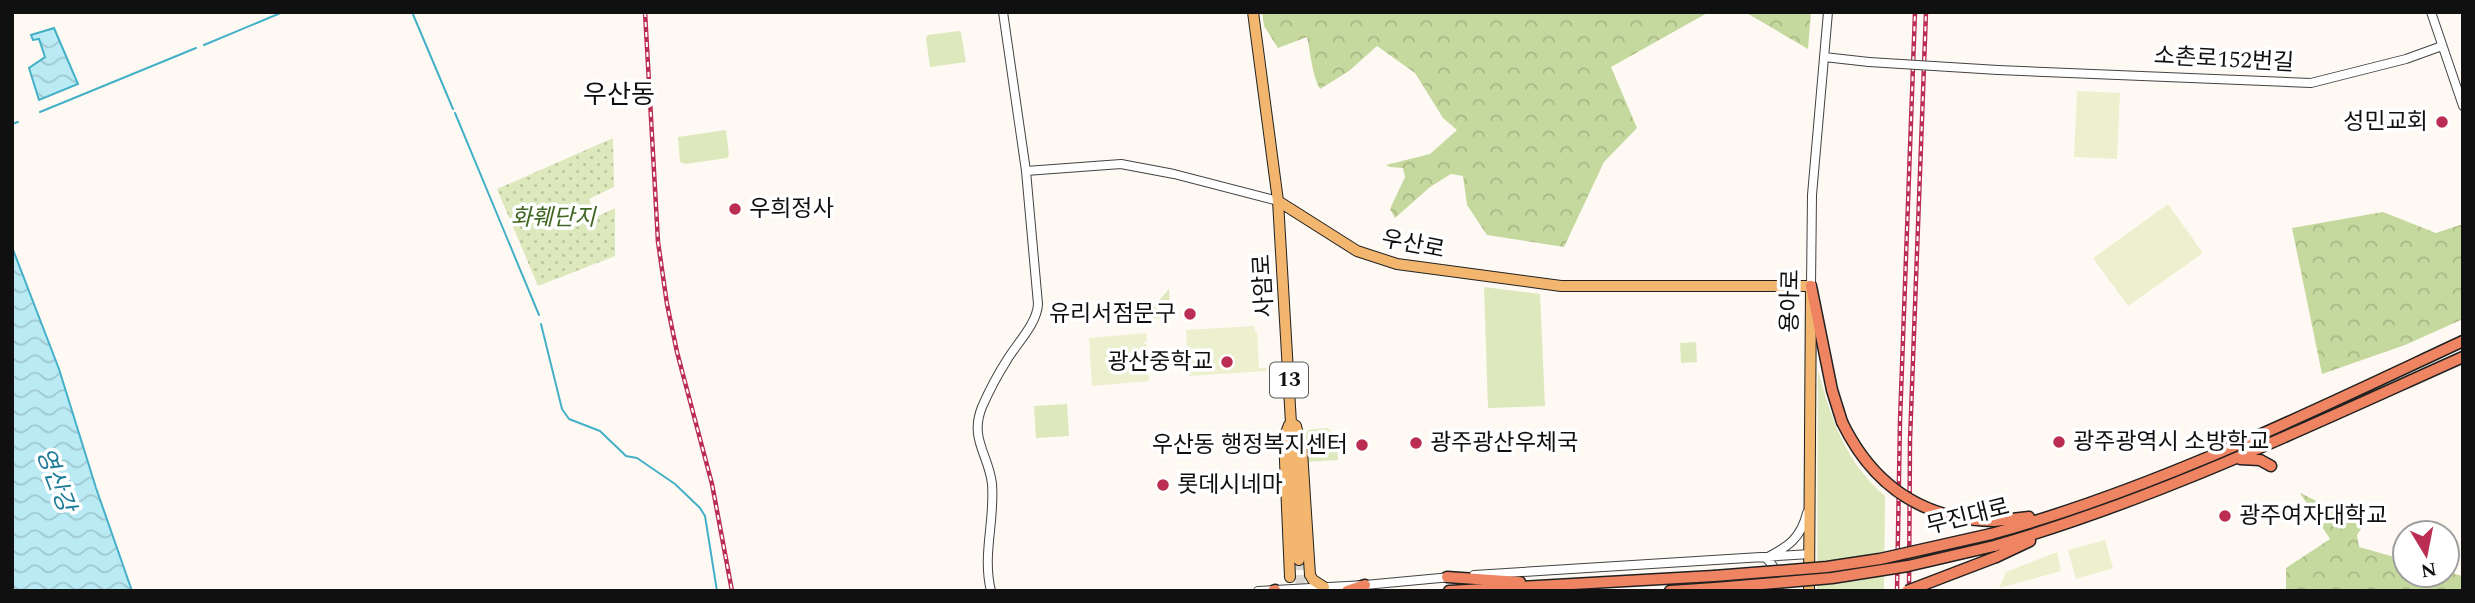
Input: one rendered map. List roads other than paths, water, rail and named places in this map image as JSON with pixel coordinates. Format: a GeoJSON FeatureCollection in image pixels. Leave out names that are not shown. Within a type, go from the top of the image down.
{"type":"FeatureCollection","features":[{"type":"Feature","properties":{"kind":"highway"},"geometry":{"type":"LineString","coordinates":[[1811,286],[1832,390],[1842,422],[1850,439],[1872,468],[1892,488],[1912,501],[1955,518],[1994,522],[2018,520],[2096,501]]}},
{"type":"Feature","properties":{"kind":"highway","name":"무진대로"},"geometry":{"type":"LineString","coordinates":[[1449,591],[1561,586],[1827,567],[1893,556],[1991,534],[2040,521],[2096,501],[2281,426],[2463,341]]}},
{"type":"Feature","properties":{"kind":"highway","name":"무진대로"},"geometry":{"type":"LineString","coordinates":[[1670,591],[1844,576],[1995,551],[2276,442],[2463,357]]}},
{"type":"Feature","properties":{"kind":"highway"},"geometry":{"type":"LineString","coordinates":[[2235,458],[2260,460],[2271,466],[2268,455],[2276,442]]}},
{"type":"Feature","properties":{"kind":"highway"},"geometry":{"type":"LineString","coordinates":[[1907,591],[1995,551]]}},
{"type":"Feature","properties":{"kind":"highway"},"geometry":{"type":"LineString","coordinates":[[1447,577],[1561,586]]}},
{"type":"Feature","properties":{"kind":"highway"},"geometry":{"type":"LineString","coordinates":[[1347,591],[1365,585]]}},
{"type":"Feature","properties":{"kind":"main road","name":"사암로"},"geometry":{"type":"LineString","coordinates":[[1253,12],[1278,201],[1290,421]]}},
{"type":"Feature","properties":{"kind":"main road","name":"우산로"},"geometry":{"type":"LineString","coordinates":[[1278,201],[1357,251],[1397,264],[1562,286],[1811,286]]}},
{"type":"Feature","properties":{"kind":"main road","name":"용아로"},"geometry":{"type":"LineString","coordinates":[[1809,591],[1811,286]]}},
{"type":"Feature","properties":{"kind":"main road"},"geometry":{"type":"LineString","coordinates":[[1290,577],[1299,561],[1302,451],[1296,426],[1290,421],[1284,438],[1299,561],[1310,577],[1324,587]]}},
{"type":"Feature","properties":{"kind":"street"},"geometry":{"type":"LineString","coordinates":[[991,591],[986,561],[992,484],[980,447],[978,422],[986,399],[1006,361],[1038,311],[1026,172],[1003,12]]}},
{"type":"Feature","properties":{"kind":"street","name":"용아로"},"geometry":{"type":"LineString","coordinates":[[1811,286],[1812,195],[1828,12]]}},
{"type":"Feature","properties":{"kind":"street"},"geometry":{"type":"LineString","coordinates":[[2431,12],[2463,106]]}},
{"type":"Feature","properties":{"kind":"street","name":"소촌로152번길"},"geometry":{"type":"LineString","coordinates":[[1824,57],[1998,70],[2311,83],[2406,59],[2442,46]]}},
{"type":"Feature","properties":{"kind":"street","name":"우산로"},"geometry":{"type":"LineString","coordinates":[[1026,172],[1121,164],[1174,174],[1278,201]]}},
{"type":"Feature","properties":{"kind":"street"},"geometry":{"type":"LineString","coordinates":[[1766,558],[1784,549],[1798,537],[1809,507]]}},
{"type":"Feature","properties":{"kind":"street"},"geometry":{"type":"LineString","coordinates":[[1258,591],[1810,554]]}},
{"type":"Feature","properties":{"kind":"street"},"geometry":{"type":"LineString","coordinates":[[1766,558],[1780,578],[1778,591]]}},
{"type":"Feature","properties":{"kind":"street"},"geometry":{"type":"LineString","coordinates":[[1274,590],[1285,584],[1290,577]]}},
{"type":"Feature","properties":{"kind":"water"},"geometry":{"type":"Polygon","coordinates":[[[54,28],[78,84],[39,100],[29,68],[45,57],[39,39],[33,40],[31,35],[54,28]]]}},
{"type":"Feature","properties":{"kind":"water","name":"영산강"},"geometry":{"type":"Polygon","coordinates":[[[12,247],[59,369],[132,591],[12,591],[12,247]]]}},
{"type":"Feature","properties":{"kind":"waterway"},"geometry":{"type":"LineString","coordinates":[[204,45],[283,12]]}},
{"type":"Feature","properties":{"kind":"waterway"},"geometry":{"type":"LineString","coordinates":[[412,12],[453,109]]}},
{"type":"Feature","properties":{"kind":"waterway"},"geometry":{"type":"LineString","coordinates":[[40,112],[196,48]]}},
{"type":"Feature","properties":{"kind":"waterway"},"geometry":{"type":"LineString","coordinates":[[455,113],[539,315]]}},
{"type":"Feature","properties":{"kind":"waterway"},"geometry":{"type":"LineString","coordinates":[[12,124],[18,122]]}},
{"type":"Feature","properties":{"kind":"waterway"},"geometry":{"type":"LineString","coordinates":[[541,324],[562,409],[569,419],[600,431],[626,456],[637,458],[675,484],[700,508],[705,516],[717,591]]}},
{"type":"Feature","properties":{"kind":"tunnel"},"geometry":{"type":"LineString","coordinates":[[1299,560],[1301,591]]}},
{"type":"Feature","properties":{"kind":"railway"},"geometry":{"type":"LineString","coordinates":[[645,12],[658,242],[667,304],[712,484],[732,591]]}},
{"type":"Feature","properties":{"kind":"railway"},"geometry":{"type":"LineString","coordinates":[[1897,591],[1900,421],[1915,12]]}},
{"type":"Feature","properties":{"kind":"railway"},"geometry":{"type":"LineString","coordinates":[[1909,591],[1910,440],[1926,12]]}},
{"type":"Feature","properties":{"kind":"place","name":"성민교회"},"geometry":{"type":"Point","coordinates":[2442,122]}},
{"type":"Feature","properties":{"kind":"place","name":"우희정사"},"geometry":{"type":"Point","coordinates":[735,209]}},
{"type":"Feature","properties":{"kind":"place","name":"유리서점문구"},"geometry":{"type":"Point","coordinates":[1190,314]}},
{"type":"Feature","properties":{"kind":"place","name":"광산중학교"},"geometry":{"type":"Point","coordinates":[1227,362]}},
{"type":"Feature","properties":{"kind":"place","name":"광주광역시 소방학교"},"geometry":{"type":"Point","coordinates":[2059,442]}},
{"type":"Feature","properties":{"kind":"place","name":"광주광산우체국"},"geometry":{"type":"Point","coordinates":[1416,443]}},
{"type":"Feature","properties":{"kind":"place","name":"우산동 행정복지센터"},"geometry":{"type":"Point","coordinates":[1362,445]}},
{"type":"Feature","properties":{"kind":"place","name":"롯데시네마"},"geometry":{"type":"Point","coordinates":[1163,485]}},
{"type":"Feature","properties":{"kind":"place","name":"광주여자대학교"},"geometry":{"type":"Point","coordinates":[2225,516]}},
{"type":"Feature","properties":{"kind":"district","name":"우산동"},"geometry":{"type":"Point","coordinates":[619,95]}},
{"type":"Feature","properties":{"kind":"park label","name":"화훼단지"},"geometry":{"type":"Point","coordinates":[553,218]}}]}
